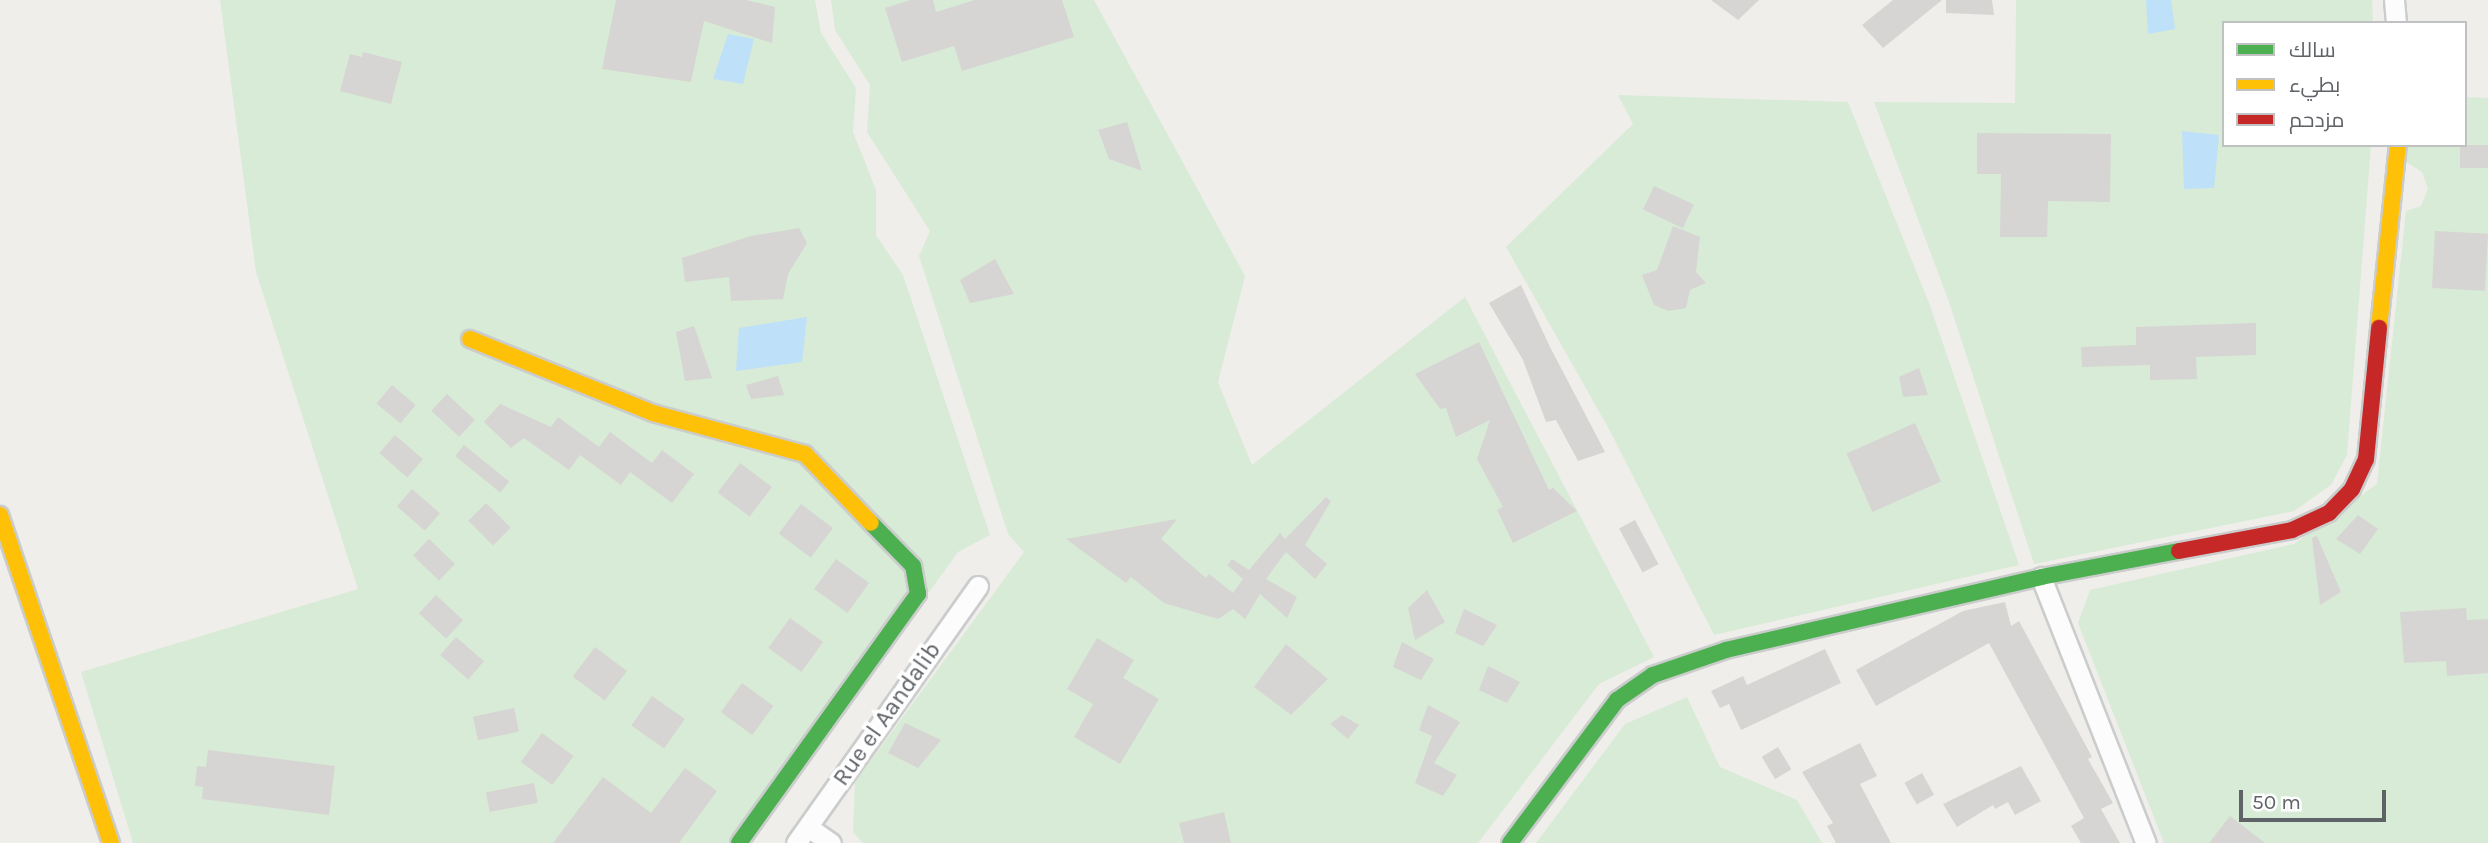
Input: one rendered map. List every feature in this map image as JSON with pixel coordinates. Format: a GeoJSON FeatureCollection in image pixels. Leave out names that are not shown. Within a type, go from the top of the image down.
{"type":"FeatureCollection","features":[{"type":"Feature","properties":{"kind":"street"},"geometry":{"type":"LineString","coordinates":[[2394,0],[2396,21]]}},
{"type":"Feature","properties":{"kind":"street"},"geometry":{"type":"LineString","coordinates":[[1510,843],[1617,699],[1653,675],[1726,650],[2041,577],[2292,530],[2329,513],[2352,489],[2366,459],[2398,147]]}},
{"type":"Feature","properties":{"kind":"street"},"geometry":{"type":"LineString","coordinates":[[470,339],[653,413],[805,454],[913,566],[918,594],[740,843]]}},
{"type":"Feature","properties":{"kind":"street"},"geometry":{"type":"LineString","coordinates":[[0,515],[111,843]]}},
{"type":"Feature","properties":{"kind":"street"},"geometry":{"type":"LineString","coordinates":[[2041,577],[2146,843]]}},
{"type":"Feature","properties":{"kind":"street","name":"Rue el Aandalib"},"geometry":{"type":"LineString","coordinates":[[796,843],[978,586]]}},
{"type":"Feature","properties":{"kind":"street"},"geometry":{"type":"LineString","coordinates":[[808,827],[831,843]]}},
{"type":"Feature","properties":{"kind":"green space"},"geometry":{"type":"Polygon","coordinates":[[[220,0],[815,0],[821,33],[856,88],[853,132],[876,190],[876,235],[903,275],[990,535],[958,552],[748,843],[133,843],[81,672],[358,589],[256,272],[220,0]]]}},
{"type":"Feature","properties":{"kind":"green space"},"geometry":{"type":"Polygon","coordinates":[[[831,0],[1094,0],[1245,276],[1218,382],[1252,465],[1465,297],[1654,657],[1599,684],[1478,843],[863,843],[853,832],[855,782],[1024,552],[1008,534],[919,256],[930,231],[867,132],[870,85],[835,30],[831,0]]]}},
{"type":"Feature","properties":{"kind":"green space"},"geometry":{"type":"Polygon","coordinates":[[[2016,0],[2372,0],[2373,21],[2222,21],[2222,147],[2371,147],[2347,455],[2331,485],[2294,511],[2034,564],[1948,299],[1874,102],[2015,103],[2016,0]]]}},
{"type":"Feature","properties":{"kind":"green space"},"geometry":{"type":"Polygon","coordinates":[[[1618,95],[1848,102],[1929,303],[2019,565],[1714,635],[1610,431],[1506,247],[1633,124],[1618,95]]]}},
{"type":"Feature","properties":{"kind":"green space"},"geometry":{"type":"Polygon","coordinates":[[[2467,97],[2488,98],[2488,843],[2164,843],[2078,623],[2090,590],[2294,544],[2377,484],[2406,211],[2421,206],[2428,189],[2422,172],[2406,162],[2407,147],[2467,147],[2467,97]]]}},
{"type":"Feature","properties":{"kind":"green space"},"geometry":{"type":"Polygon","coordinates":[[[1687,697],[1720,767],[1797,800],[1822,843],[1536,843],[1625,724],[1687,697]]]}},
{"type":"Feature","properties":{"kind":"water"},"geometry":{"type":"Polygon","coordinates":[[[2146,0],[2171,0],[2175,29],[2148,34],[2146,0]]]}},
{"type":"Feature","properties":{"kind":"water"},"geometry":{"type":"Polygon","coordinates":[[[728,34],[754,39],[743,84],[713,79],[728,34]]]}},
{"type":"Feature","properties":{"kind":"water"},"geometry":{"type":"Polygon","coordinates":[[[2182,131],[2219,135],[2214,188],[2184,189],[2182,131]]]}},
{"type":"Feature","properties":{"kind":"water"},"geometry":{"type":"Polygon","coordinates":[[[807,317],[802,362],[736,371],[739,328],[807,317]]]}},
{"type":"Feature","properties":{"kind":"building"},"geometry":{"type":"Polygon","coordinates":[[[616,0],[746,0],[775,7],[772,43],[704,21],[691,82],[602,69],[616,0]]]}},
{"type":"Feature","properties":{"kind":"building"},"geometry":{"type":"Polygon","coordinates":[[[910,0],[933,0],[936,12],[975,0],[1062,0],[1074,37],[962,71],[954,46],[902,62],[885,8],[910,0]]]}},
{"type":"Feature","properties":{"kind":"building"},"geometry":{"type":"Polygon","coordinates":[[[1711,0],[1759,0],[1738,20],[1711,0]]]}},
{"type":"Feature","properties":{"kind":"building"},"geometry":{"type":"Polygon","coordinates":[[[1893,0],[1942,0],[1883,48],[1862,25],[1893,0]]]}},
{"type":"Feature","properties":{"kind":"building"},"geometry":{"type":"Polygon","coordinates":[[[1946,0],[1992,0],[1994,15],[1946,13],[1946,0]]]}},
{"type":"Feature","properties":{"kind":"building"},"geometry":{"type":"Polygon","coordinates":[[[363,52],[402,62],[391,104],[340,91],[350,54],[362,57],[363,52]]]}},
{"type":"Feature","properties":{"kind":"building"},"geometry":{"type":"Polygon","coordinates":[[[1127,122],[1142,171],[1109,159],[1098,130],[1127,122]]]}},
{"type":"Feature","properties":{"kind":"building"},"geometry":{"type":"Polygon","coordinates":[[[1977,133],[2111,134],[2110,202],[2048,201],[2047,237],[2000,237],[2001,174],[1977,174],[1977,133]]]}},
{"type":"Feature","properties":{"kind":"building"},"geometry":{"type":"Polygon","coordinates":[[[2488,145],[2488,168],[2460,168],[2460,147],[2488,145]]]}},
{"type":"Feature","properties":{"kind":"building"},"geometry":{"type":"Polygon","coordinates":[[[1654,186],[1694,205],[1683,228],[1643,210],[1654,186]]]}},
{"type":"Feature","properties":{"kind":"building"},"geometry":{"type":"Polygon","coordinates":[[[1673,226],[1700,237],[1696,272],[1706,283],[1690,290],[1686,308],[1669,311],[1654,305],[1642,275],[1657,270],[1673,226]]]}},
{"type":"Feature","properties":{"kind":"building"},"geometry":{"type":"Polygon","coordinates":[[[799,228],[807,243],[788,274],[783,299],[731,301],[729,277],[685,282],[682,258],[751,236],[799,228]]]}},
{"type":"Feature","properties":{"kind":"building"},"geometry":{"type":"Polygon","coordinates":[[[2435,231],[2488,234],[2485,291],[2432,288],[2435,231]]]}},
{"type":"Feature","properties":{"kind":"building"},"geometry":{"type":"Polygon","coordinates":[[[995,259],[1014,294],[970,303],[960,280],[995,259]]]}},
{"type":"Feature","properties":{"kind":"building"},"geometry":{"type":"Polygon","coordinates":[[[1521,285],[1605,452],[1578,461],[1556,420],[1546,422],[1523,360],[1489,303],[1521,285]]]}},
{"type":"Feature","properties":{"kind":"building"},"geometry":{"type":"Polygon","coordinates":[[[2256,323],[2256,355],[2196,357],[2197,379],[2150,380],[2150,365],[2082,367],[2081,347],[2136,345],[2136,327],[2256,323]]]}},
{"type":"Feature","properties":{"kind":"building"},"geometry":{"type":"Polygon","coordinates":[[[694,326],[712,378],[685,381],[676,332],[694,326]]]}},
{"type":"Feature","properties":{"kind":"building"},"geometry":{"type":"Polygon","coordinates":[[[1479,342],[1549,490],[1553,488],[1577,511],[1513,543],[1497,510],[1503,507],[1477,459],[1490,420],[1456,437],[1446,408],[1440,409],[1415,374],[1479,342]]]}},
{"type":"Feature","properties":{"kind":"building"},"geometry":{"type":"Polygon","coordinates":[[[1919,368],[1928,395],[1903,397],[1899,377],[1919,368]]]}},
{"type":"Feature","properties":{"kind":"building"},"geometry":{"type":"Polygon","coordinates":[[[778,376],[784,395],[751,399],[746,385],[778,376]]]}},
{"type":"Feature","properties":{"kind":"building"},"geometry":{"type":"Polygon","coordinates":[[[392,385],[416,405],[400,423],[377,403],[392,385]]]}},
{"type":"Feature","properties":{"kind":"building"},"geometry":{"type":"Polygon","coordinates":[[[447,394],[475,420],[459,437],[431,411],[447,394]]]}},
{"type":"Feature","properties":{"kind":"building"},"geometry":{"type":"Polygon","coordinates":[[[500,404],[551,427],[558,417],[599,447],[610,432],[652,463],[662,450],[694,474],[672,503],[630,472],[621,485],[580,455],[569,470],[524,438],[511,448],[484,422],[500,404]]]}},
{"type":"Feature","properties":{"kind":"building"},"geometry":{"type":"Polygon","coordinates":[[[1915,423],[1941,481],[1873,512],[1846,454],[1915,423]]]}},
{"type":"Feature","properties":{"kind":"building"},"geometry":{"type":"Polygon","coordinates":[[[395,435],[423,459],[407,477],[379,453],[395,435]]]}},
{"type":"Feature","properties":{"kind":"building"},"geometry":{"type":"Polygon","coordinates":[[[464,445],[509,482],[500,492],[455,456],[464,445]]]}},
{"type":"Feature","properties":{"kind":"building"},"geometry":{"type":"Polygon","coordinates":[[[740,463],[772,487],[750,517],[718,493],[740,463]]]}},
{"type":"Feature","properties":{"kind":"building"},"geometry":{"type":"Polygon","coordinates":[[[412,489],[440,513],[425,531],[397,506],[412,489]]]}},
{"type":"Feature","properties":{"kind":"building"},"geometry":{"type":"Polygon","coordinates":[[[1326,497],[1331,501],[1305,545],[1327,564],[1315,579],[1286,552],[1266,579],[1297,597],[1287,618],[1260,594],[1245,619],[1233,609],[1218,619],[1164,603],[1131,577],[1126,583],[1066,539],[1177,519],[1161,539],[1206,578],[1209,574],[1233,593],[1243,579],[1227,565],[1232,559],[1249,570],[1280,533],[1285,539],[1326,497]]]}},
{"type":"Feature","properties":{"kind":"building"},"geometry":{"type":"Polygon","coordinates":[[[486,503],[511,528],[493,545],[468,521],[486,503]]]}},
{"type":"Feature","properties":{"kind":"building"},"geometry":{"type":"Polygon","coordinates":[[[801,504],[833,528],[811,558],[779,534],[801,504]]]}},
{"type":"Feature","properties":{"kind":"building"},"geometry":{"type":"Polygon","coordinates":[[[2358,515],[2378,529],[2360,554],[2336,539],[2358,515]]]}},
{"type":"Feature","properties":{"kind":"building"},"geometry":{"type":"Polygon","coordinates":[[[1635,520],[1658,564],[1643,573],[1619,528],[1635,520]]]}},
{"type":"Feature","properties":{"kind":"building"},"geometry":{"type":"Polygon","coordinates":[[[2317,536],[2341,592],[2320,605],[2312,538],[2317,536]]]}},
{"type":"Feature","properties":{"kind":"building"},"geometry":{"type":"Polygon","coordinates":[[[429,539],[455,564],[439,581],[413,556],[429,539]]]}},
{"type":"Feature","properties":{"kind":"building"},"geometry":{"type":"Polygon","coordinates":[[[836,559],[869,583],[847,613],[814,589],[836,559]]]}},
{"type":"Feature","properties":{"kind":"building"},"geometry":{"type":"Polygon","coordinates":[[[1427,590],[1445,622],[1415,640],[1408,608],[1427,590]]]}},
{"type":"Feature","properties":{"kind":"building"},"geometry":{"type":"Polygon","coordinates":[[[436,595],[463,620],[446,639],[419,613],[436,595]]]}},
{"type":"Feature","properties":{"kind":"building"},"geometry":{"type":"Polygon","coordinates":[[[2005,602],[2011,626],[2019,621],[2092,757],[2088,759],[2113,803],[2101,809],[2120,843],[2081,843],[2071,826],[2084,818],[1989,643],[1876,706],[1856,670],[1963,611],[2005,602]]]}},
{"type":"Feature","properties":{"kind":"building"},"geometry":{"type":"Polygon","coordinates":[[[2466,608],[2467,620],[2488,619],[2488,673],[2447,676],[2446,661],[2404,663],[2400,612],[2466,608]]]}},
{"type":"Feature","properties":{"kind":"building"},"geometry":{"type":"Polygon","coordinates":[[[1464,609],[1497,625],[1483,646],[1455,633],[1464,609]]]}},
{"type":"Feature","properties":{"kind":"building"},"geometry":{"type":"Polygon","coordinates":[[[790,618],[823,642],[801,672],[768,648],[790,618]]]}},
{"type":"Feature","properties":{"kind":"building"},"geometry":{"type":"Polygon","coordinates":[[[456,637],[484,661],[468,679],[440,655],[456,637]]]}},
{"type":"Feature","properties":{"kind":"building"},"geometry":{"type":"Polygon","coordinates":[[[1097,638],[1134,660],[1123,678],[1159,699],[1120,764],[1074,737],[1093,704],[1067,689],[1097,638]]]}},
{"type":"Feature","properties":{"kind":"building"},"geometry":{"type":"Polygon","coordinates":[[[1402,642],[1434,659],[1421,680],[1393,667],[1402,642]]]}},
{"type":"Feature","properties":{"kind":"building"},"geometry":{"type":"Polygon","coordinates":[[[1286,644],[1328,679],[1291,715],[1254,687],[1286,644]]]}},
{"type":"Feature","properties":{"kind":"building"},"geometry":{"type":"Polygon","coordinates":[[[595,647],[627,671],[605,701],[573,677],[595,647]]]}},
{"type":"Feature","properties":{"kind":"building"},"geometry":{"type":"Polygon","coordinates":[[[1825,649],[1841,683],[1741,730],[1729,704],[1720,708],[1711,691],[1743,676],[1747,685],[1825,649]]]}},
{"type":"Feature","properties":{"kind":"building"},"geometry":{"type":"Polygon","coordinates":[[[1488,666],[1520,682],[1507,703],[1479,690],[1488,666]]]}},
{"type":"Feature","properties":{"kind":"building"},"geometry":{"type":"Polygon","coordinates":[[[742,683],[774,706],[752,735],[721,712],[742,683]]]}},
{"type":"Feature","properties":{"kind":"building"},"geometry":{"type":"Polygon","coordinates":[[[652,696],[685,719],[664,748],[631,725],[652,696]]]}},
{"type":"Feature","properties":{"kind":"building"},"geometry":{"type":"Polygon","coordinates":[[[1428,705],[1460,722],[1434,763],[1457,775],[1443,796],[1415,783],[1432,736],[1419,730],[1428,705]]]}},
{"type":"Feature","properties":{"kind":"building"},"geometry":{"type":"Polygon","coordinates":[[[514,708],[519,731],[478,740],[473,717],[514,708]]]}},
{"type":"Feature","properties":{"kind":"building"},"geometry":{"type":"Polygon","coordinates":[[[1342,715],[1359,725],[1348,739],[1330,724],[1342,715]]]}},
{"type":"Feature","properties":{"kind":"building"},"geometry":{"type":"Polygon","coordinates":[[[905,723],[941,740],[918,768],[888,753],[905,723]]]}},
{"type":"Feature","properties":{"kind":"building"},"geometry":{"type":"Polygon","coordinates":[[[542,733],[574,756],[552,785],[521,762],[542,733]]]}},
{"type":"Feature","properties":{"kind":"building"},"geometry":{"type":"Polygon","coordinates":[[[1860,743],[1877,776],[1860,784],[1891,843],[1836,843],[1827,826],[1833,823],[1802,772],[1860,743]]]}},
{"type":"Feature","properties":{"kind":"building"},"geometry":{"type":"Polygon","coordinates":[[[1778,747],[1791,769],[1775,779],[1762,757],[1778,747]]]}},
{"type":"Feature","properties":{"kind":"building"},"geometry":{"type":"Polygon","coordinates":[[[208,750],[335,766],[329,815],[202,799],[203,787],[195,786],[197,766],[206,767],[208,750]]]}},
{"type":"Feature","properties":{"kind":"building"},"geometry":{"type":"Polygon","coordinates":[[[2021,766],[2041,801],[2015,815],[2008,802],[1995,809],[1993,805],[1957,827],[1943,804],[2021,766]]]}},
{"type":"Feature","properties":{"kind":"building"},"geometry":{"type":"Polygon","coordinates":[[[685,768],[717,791],[679,843],[553,843],[603,777],[651,813],[685,768]]]}},
{"type":"Feature","properties":{"kind":"building"},"geometry":{"type":"Polygon","coordinates":[[[1922,773],[1934,795],[1917,805],[1905,783],[1922,773]]]}},
{"type":"Feature","properties":{"kind":"building"},"geometry":{"type":"Polygon","coordinates":[[[534,783],[538,803],[490,812],[486,792],[534,783]]]}},
{"type":"Feature","properties":{"kind":"building"},"geometry":{"type":"Polygon","coordinates":[[[1224,812],[1231,843],[1184,843],[1179,823],[1224,812]]]}},
{"type":"Feature","properties":{"kind":"building"},"geometry":{"type":"Polygon","coordinates":[[[2230,816],[2265,843],[2209,843],[2230,816]]]}},
{"type":"Feature","properties":{"kind":"traffic: fast"},"geometry":{"type":"LineString","coordinates":[[739,843],[918,594],[913,566],[871,523]]}},
{"type":"Feature","properties":{"kind":"traffic: fast"},"geometry":{"type":"LineString","coordinates":[[1510,843],[1617,700],[1653,675],[1726,650],[2041,577],[2179,551]]}},
{"type":"Feature","properties":{"kind":"traffic: slow"},"geometry":{"type":"LineString","coordinates":[[2379,328],[2398,147]]}},
{"type":"Feature","properties":{"kind":"traffic: slow"},"geometry":{"type":"LineString","coordinates":[[470,339],[653,413],[805,454],[871,523]]}},
{"type":"Feature","properties":{"kind":"traffic: slow"},"geometry":{"type":"LineString","coordinates":[[0,515],[111,843]]}},
{"type":"Feature","properties":{"kind":"traffic: jam"},"geometry":{"type":"LineString","coordinates":[[2179,551],[2292,530],[2329,513],[2352,489],[2366,459],[2379,328]]}}]}
